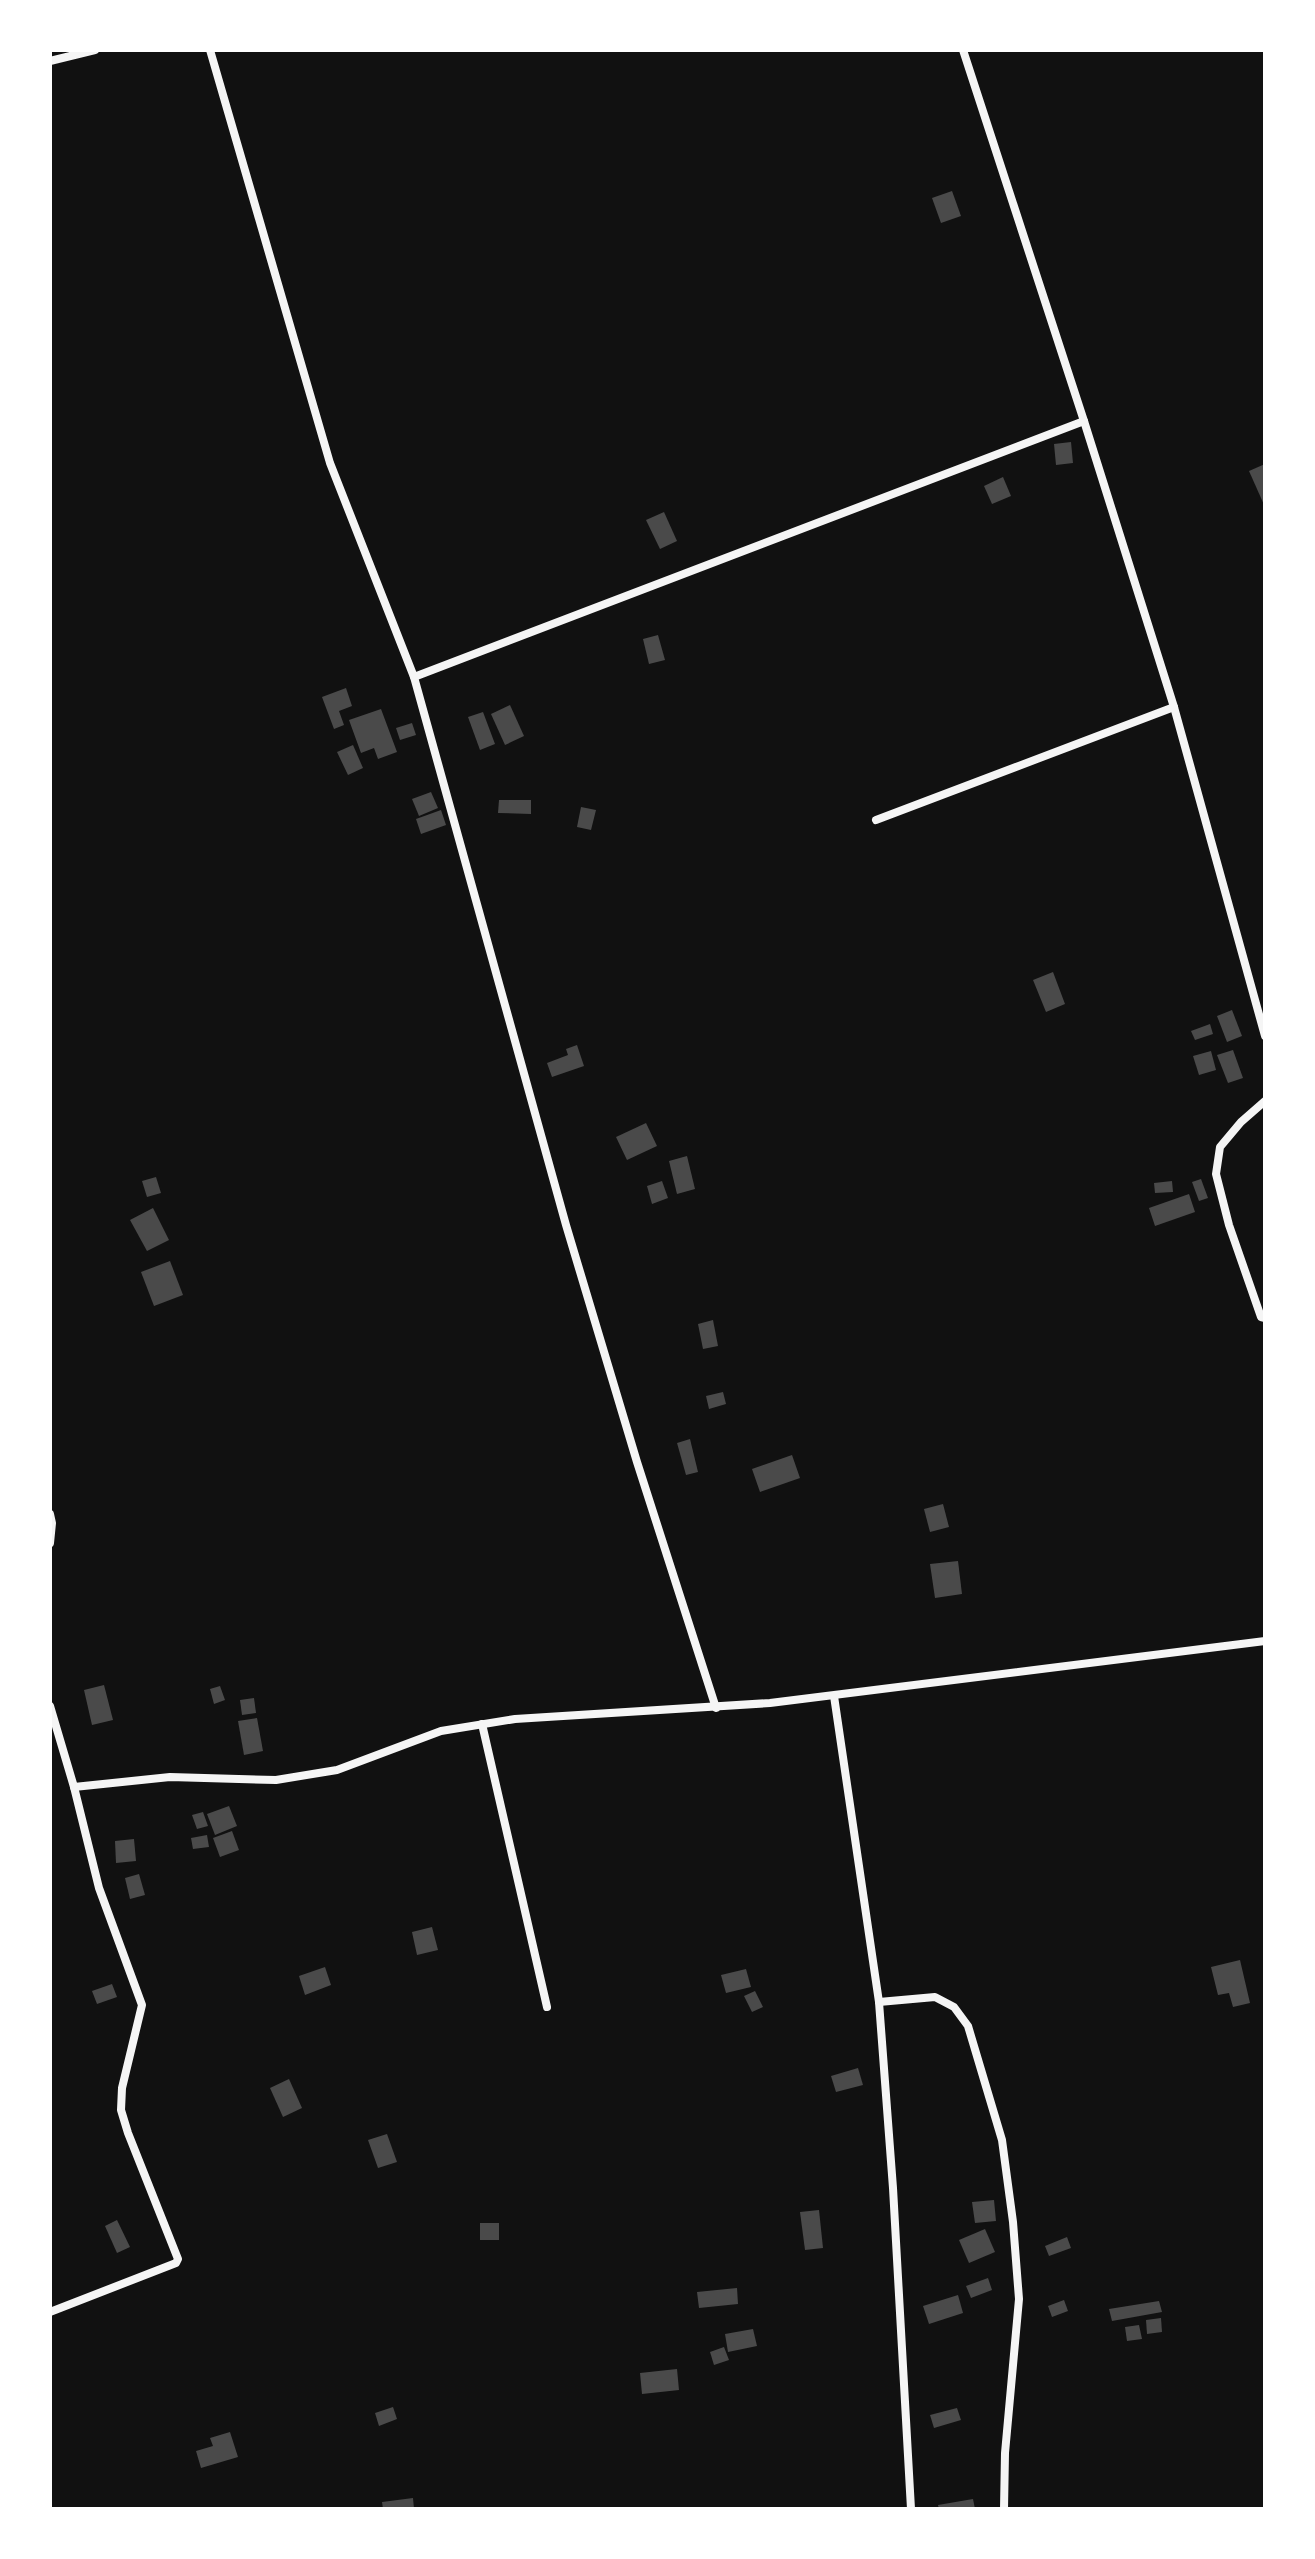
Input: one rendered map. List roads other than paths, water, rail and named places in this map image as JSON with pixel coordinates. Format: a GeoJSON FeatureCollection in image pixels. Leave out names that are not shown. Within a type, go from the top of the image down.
{"type":"FeatureCollection","features":[{"type":"Feature","properties":{"kind":"street"},"geometry":{"type":"LineString","coordinates":[[50,61],[95,50]]}},
{"type":"Feature","properties":{"kind":"street"},"geometry":{"type":"LineString","coordinates":[[210,50],[330,463],[414,677],[566,1225],[637,1462],[716,1708]]}},
{"type":"Feature","properties":{"kind":"street"},"geometry":{"type":"LineString","coordinates":[[963,50],[1174,707],[1265,1036]]}},
{"type":"Feature","properties":{"kind":"street"},"geometry":{"type":"LineString","coordinates":[[414,677],[1084,421]]}},
{"type":"Feature","properties":{"kind":"street"},"geometry":{"type":"LineString","coordinates":[[876,820],[1174,707]]}},
{"type":"Feature","properties":{"kind":"street"},"geometry":{"type":"LineString","coordinates":[[1265,1101],[1241,1122],[1220,1147],[1216,1174],[1229,1225],[1261,1317],[1265,1318]]}},
{"type":"Feature","properties":{"kind":"street"},"geometry":{"type":"LineString","coordinates":[[50,1514],[50,1543]]}},
{"type":"Feature","properties":{"kind":"street"},"geometry":{"type":"LineString","coordinates":[[74,1787],[170,1777],[276,1780],[337,1770],[441,1731],[515,1719],[716,1708],[834,1696],[1265,1641]]}},
{"type":"Feature","properties":{"kind":"street"},"geometry":{"type":"LineString","coordinates":[[834,1696],[879,2002],[911,2509]]}},
{"type":"Feature","properties":{"kind":"street"},"geometry":{"type":"LineString","coordinates":[[50,1706],[99,1888],[142,2005],[122,2088],[121,2110],[178,2259],[176,2263],[50,2312]]}},
{"type":"Feature","properties":{"kind":"street"},"geometry":{"type":"LineString","coordinates":[[482,1724],[547,2007]]}},
{"type":"Feature","properties":{"kind":"street"},"geometry":{"type":"LineString","coordinates":[[879,2002],[935,1997],[954,2007],[968,2026],[1002,2140],[1019,2299],[1005,2453],[1004,2509]]}}]}
